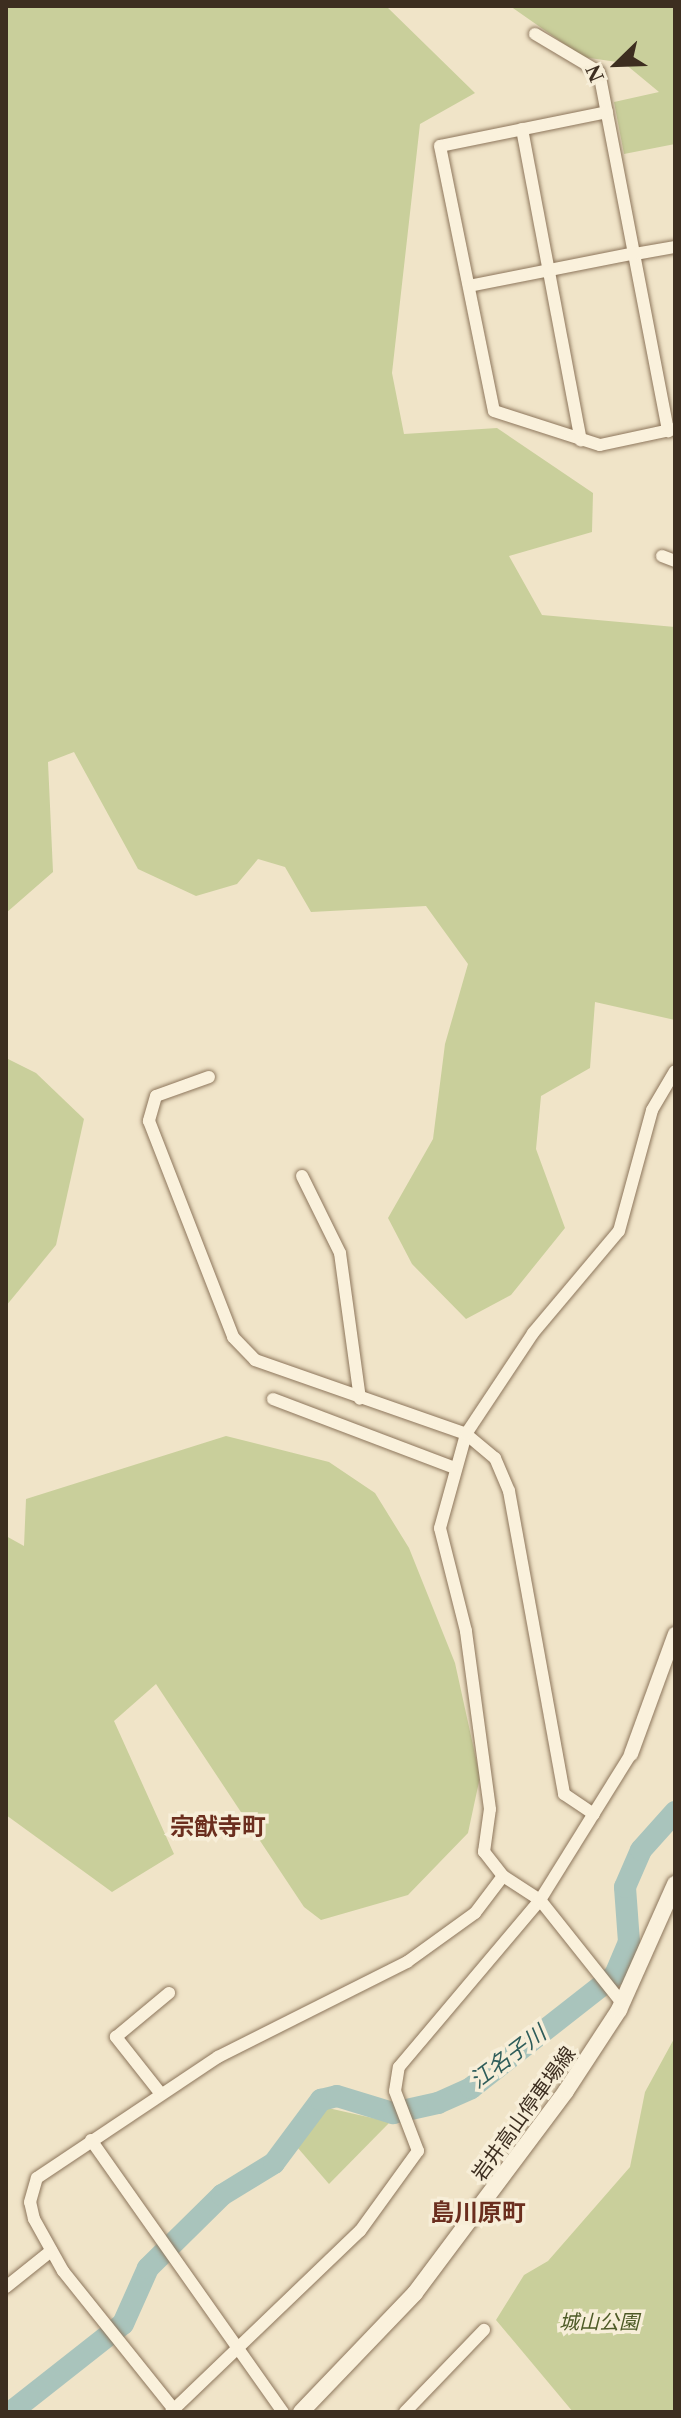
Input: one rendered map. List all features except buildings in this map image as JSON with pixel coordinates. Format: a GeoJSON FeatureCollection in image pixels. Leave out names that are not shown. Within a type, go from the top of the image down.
{"type":"FeatureCollection","features":[{"type":"Feature","properties":{"kind":"main road","name":"岩井高山停車場線"},"geometry":{"type":"LineString","coordinates":[[301,2412],[431,2273],[622,2003],[675,1884]]}},
{"type":"Feature","properties":{"kind":"street"},"geometry":{"type":"LineString","coordinates":[[535,34],[599,72],[672,430],[600,445],[497,416],[440,146],[607,112]]}},
{"type":"Feature","properties":{"kind":"street"},"geometry":{"type":"LineString","coordinates":[[522,129],[581,440]]}},
{"type":"Feature","properties":{"kind":"street"},"geometry":{"type":"LineString","coordinates":[[469,286],[675,247]]}},
{"type":"Feature","properties":{"kind":"street"},"geometry":{"type":"LineString","coordinates":[[662,556],[675,561]]}},
{"type":"Feature","properties":{"kind":"street"},"geometry":{"type":"LineString","coordinates":[[622,2003],[540,1900],[503,1876],[482,1845],[489,1797],[466,1631],[440,1536],[452,1467],[466,1434],[533,1333],[619,1231],[652,1110],[675,1071]]}},
{"type":"Feature","properties":{"kind":"street"},"geometry":{"type":"LineString","coordinates":[[209,1077],[156,1096],[149,1121],[233,1337],[255,1360],[466,1434],[491,1453],[507,1484],[564,1794],[594,1814]]}},
{"type":"Feature","properties":{"kind":"street"},"geometry":{"type":"LineString","coordinates":[[302,1176],[340,1253],[360,1399]]}},
{"type":"Feature","properties":{"kind":"street"},"geometry":{"type":"LineString","coordinates":[[273,1399],[452,1467]]}},
{"type":"Feature","properties":{"kind":"street"},"geometry":{"type":"LineString","coordinates":[[503,1876],[475,1913],[407,1962],[259,2033],[91,2140],[31,2190],[34,2219],[51,2251],[174,2411],[360,2231],[418,2151],[398,2102],[399,2067],[540,1900],[631,1754],[675,1634]]}},
{"type":"Feature","properties":{"kind":"street"},"geometry":{"type":"LineString","coordinates":[[161,2094],[116,2037],[169,1993]]}},
{"type":"Feature","properties":{"kind":"street"},"geometry":{"type":"LineString","coordinates":[[91,2140],[283,2412]]}},
{"type":"Feature","properties":{"kind":"street"},"geometry":{"type":"LineString","coordinates":[[6,2287],[51,2251]]}},
{"type":"Feature","properties":{"kind":"street"},"geometry":{"type":"LineString","coordinates":[[405,2412],[484,2330]]}},
{"type":"Feature","properties":{"kind":"green space"},"geometry":{"type":"Polygon","coordinates":[[[6,6],[386,6],[475,93],[420,124],[392,373],[404,434],[497,428],[593,493],[592,532],[509,556],[542,615],[675,627],[675,1020],[595,1002],[590,1068],[541,1096],[536,1149],[565,1228],[511,1295],[466,1319],[412,1264],[388,1218],[433,1139],[445,1044],[468,964],[426,906],[311,912],[285,867],[258,859],[237,884],[196,896],[138,869],[74,752],[48,762],[53,872],[6,913],[6,6]]]}},
{"type":"Feature","properties":{"kind":"green space"},"geometry":{"type":"Polygon","coordinates":[[[510,6],[675,6],[675,144],[624,154],[614,102],[659,92],[624,63],[583,57],[510,6]]]}},
{"type":"Feature","properties":{"kind":"green space"},"geometry":{"type":"Polygon","coordinates":[[[6,1058],[36,1073],[84,1119],[56,1245],[6,1306],[6,1058]]]}},
{"type":"Feature","properties":{"kind":"green space"},"geometry":{"type":"Polygon","coordinates":[[[226,1436],[329,1462],[375,1493],[409,1548],[455,1663],[480,1777],[468,1833],[408,1895],[321,1920],[304,1907],[156,1684],[114,1721],[174,1854],[112,1892],[6,1815],[6,1536],[24,1546],[26,1499],[226,1436]]]}},
{"type":"Feature","properties":{"kind":"green space","name":"城山公園"},"geometry":{"type":"Polygon","coordinates":[[[675,2037],[675,2412],[573,2412],[496,2320],[524,2275],[548,2261],[630,2167],[645,2092],[675,2037]]]}},
{"type":"Feature","properties":{"kind":"green space"},"geometry":{"type":"Polygon","coordinates":[[[328,2108],[390,2122],[329,2184],[297,2147],[328,2108]]]}},
{"type":"Feature","properties":{"kind":"waterway","name":"江名子川"},"geometry":{"type":"LineString","coordinates":[[11,2412],[123,2324],[148,2268],[222,2195],[274,2163],[321,2100],[337,2096],[393,2113],[438,2103],[471,2088],[615,1975],[629,1942],[625,1887],[641,1850],[675,1812]]}},
{"type":"Feature","properties":{"kind":"district","name":"宗猷寺町"},"geometry":{"type":"Point","coordinates":[218,1828]}},
{"type":"Feature","properties":{"kind":"district","name":"島川原町"},"geometry":{"type":"Point","coordinates":[478,2214]}}]}
